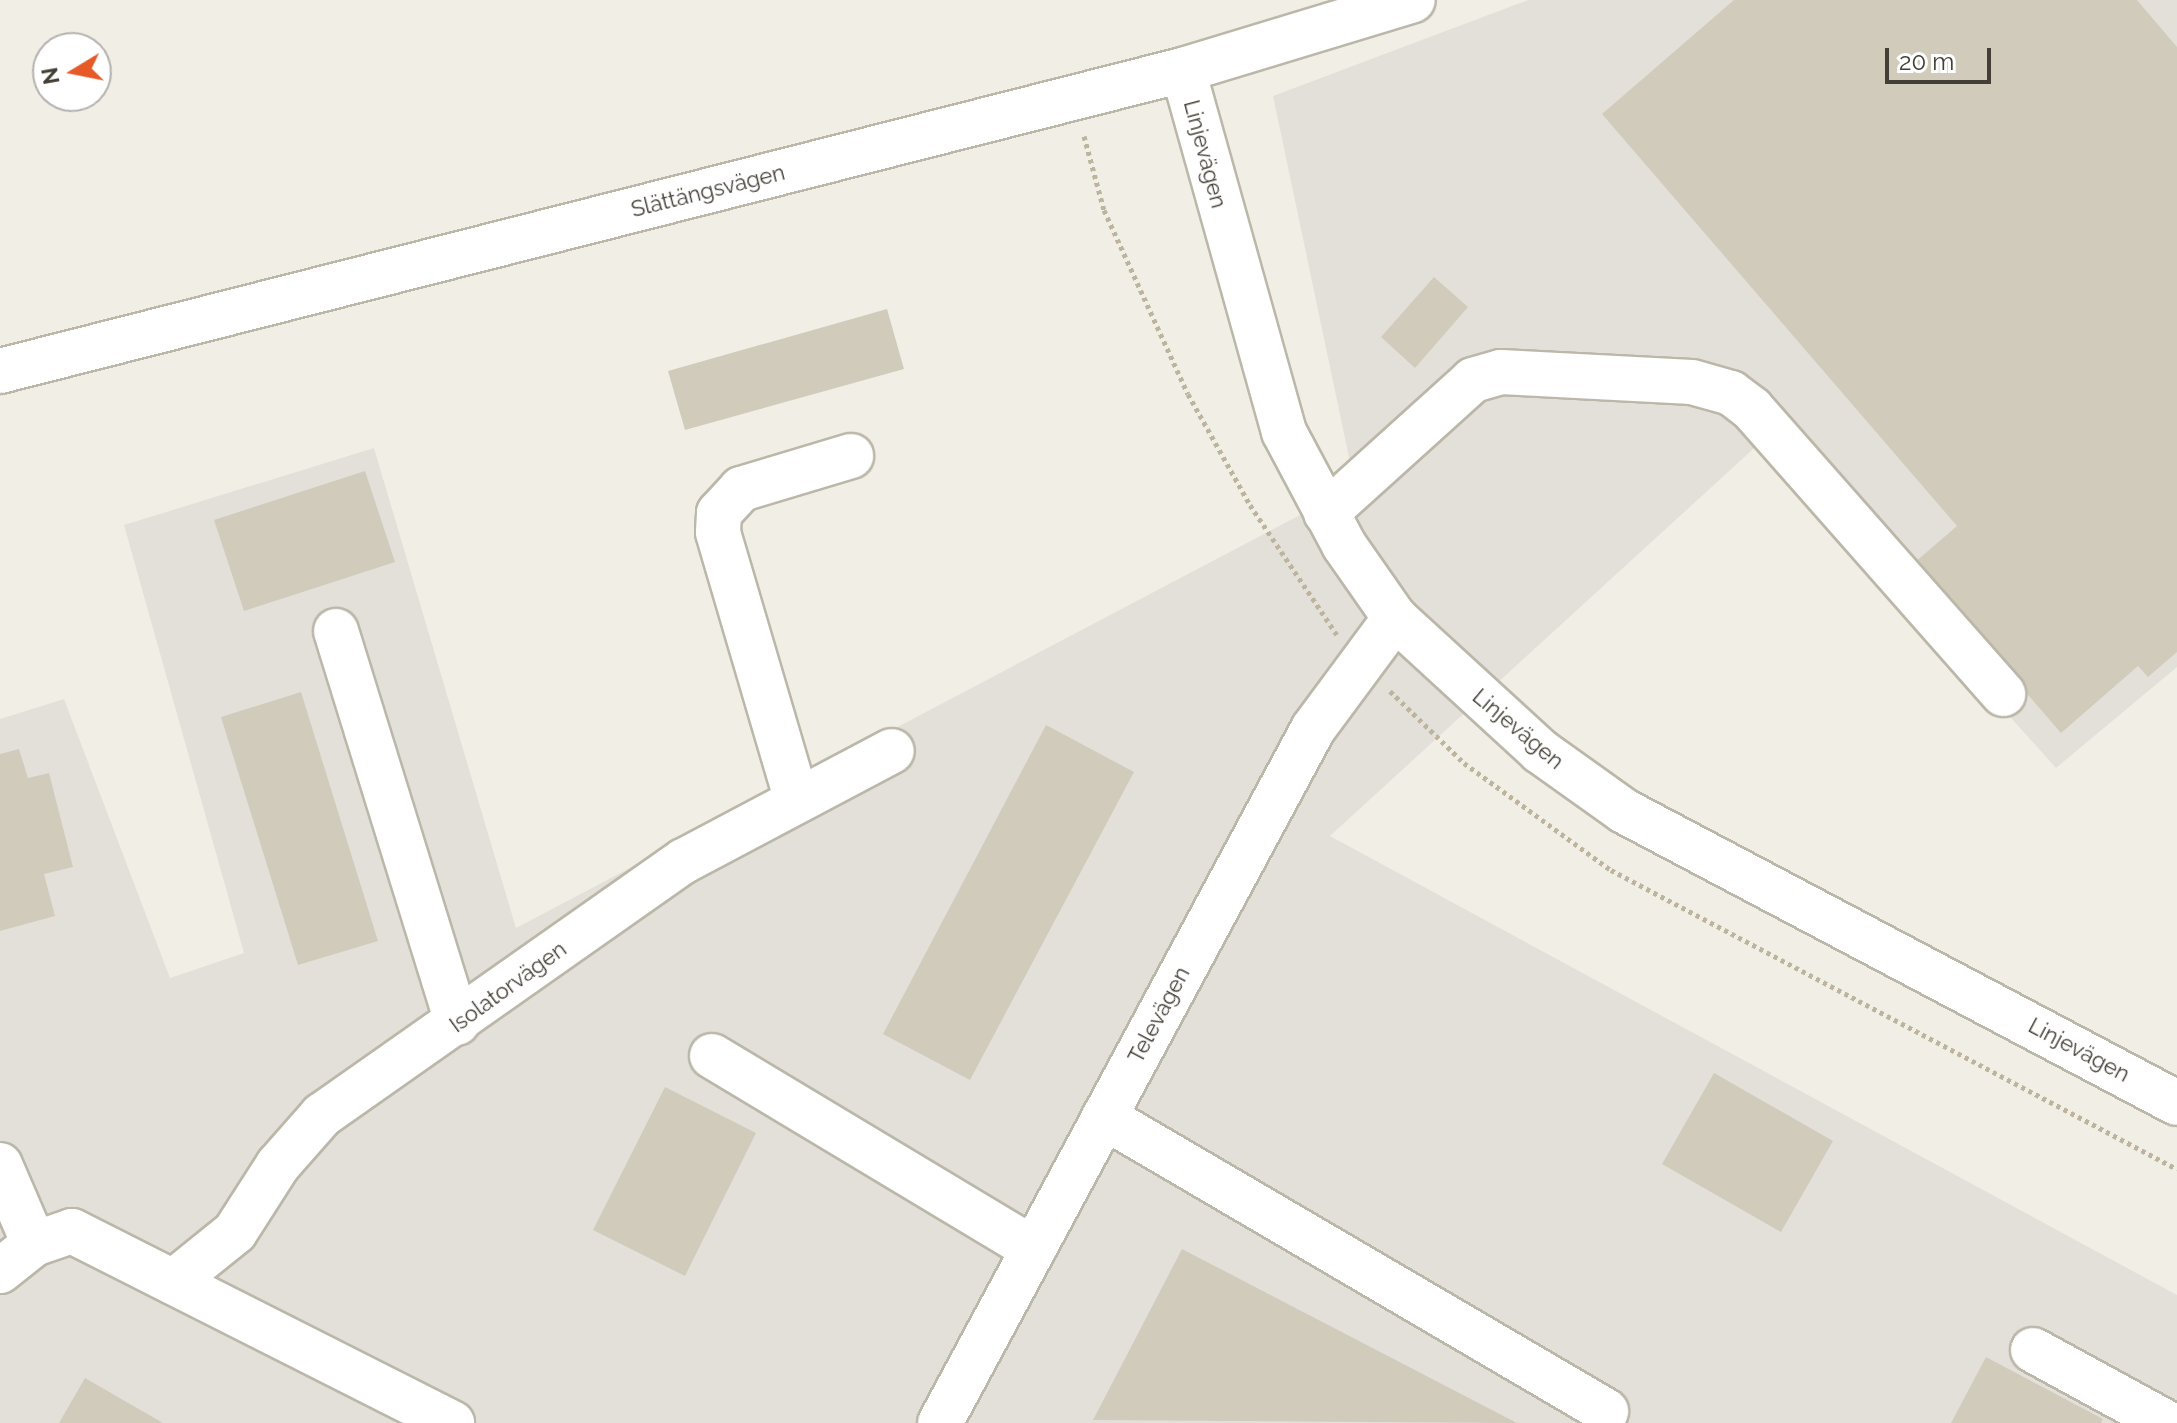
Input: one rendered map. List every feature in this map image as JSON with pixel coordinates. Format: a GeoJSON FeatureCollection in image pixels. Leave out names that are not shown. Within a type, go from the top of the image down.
{"type":"FeatureCollection","features":[{"type":"Feature","properties":{"kind":"street","name":"Slättängsvägen"},"geometry":{"type":"LineString","coordinates":[[0,371],[1183,70],[1413,0]]}},
{"type":"Feature","properties":{"kind":"street","name":"Linjevägen"},"geometry":{"type":"LineString","coordinates":[[1183,70],[1284,432],[1326,513],[1395,618],[1540,751],[1624,811],[2177,1103]]}},
{"type":"Feature","properties":{"kind":"street"},"geometry":{"type":"LineString","coordinates":[[1326,513],[1473,380],[1501,372],[1692,382],[1731,393],[1752,409],[2003,694]]}},
{"type":"Feature","properties":{"kind":"street"},"geometry":{"type":"LineString","coordinates":[[797,801],[718,532],[719,513],[741,489],[851,456]]}},
{"type":"Feature","properties":{"kind":"street","name":"Televägen"},"geometry":{"type":"LineString","coordinates":[[940,1423],[1313,729],[1395,618]]}},
{"type":"Feature","properties":{"kind":"street"},"geometry":{"type":"LineString","coordinates":[[336,631],[457,1023]]}},
{"type":"Feature","properties":{"kind":"street","name":"Isolatorvägen"},"geometry":{"type":"LineString","coordinates":[[173,1282],[235,1232],[278,1165],[322,1115],[684,861],[892,751]]}},
{"type":"Feature","properties":{"kind":"street"},"geometry":{"type":"LineString","coordinates":[[712,1056],[1033,1249]]}},
{"type":"Feature","properties":{"kind":"street"},"geometry":{"type":"LineString","coordinates":[[1104,1117],[1606,1411]]}},
{"type":"Feature","properties":{"kind":"street"},"geometry":{"type":"LineString","coordinates":[[0,1165],[34,1244]]}},
{"type":"Feature","properties":{"kind":"street"},"geometry":{"type":"LineString","coordinates":[[0,1271],[34,1244],[72,1231],[452,1423]]}},
{"type":"Feature","properties":{"kind":"street"},"geometry":{"type":"LineString","coordinates":[[2033,1350],[2167,1423]]}},
{"type":"Feature","properties":{"kind":"shaded area"},"geometry":{"type":"Polygon","coordinates":[[[1528,0],[2177,0],[2177,667],[2056,768],[1762,441],[1330,836],[2177,1295],[2177,1423],[0,1423],[0,719],[64,699],[170,978],[244,953],[124,525],[374,448],[516,928],[1355,486],[1273,96],[1528,0]]]}},
{"type":"Feature","properties":{"kind":"building"},"geometry":{"type":"Polygon","coordinates":[[[1734,0],[2137,0],[2177,47],[2177,652],[2148,677],[2138,666],[2061,733],[1914,563],[1957,526],[1602,114],[1734,0]]]}},
{"type":"Feature","properties":{"kind":"building"},"geometry":{"type":"Polygon","coordinates":[[[1434,277],[1468,307],[1415,368],[1381,337],[1434,277]]]}},
{"type":"Feature","properties":{"kind":"building"},"geometry":{"type":"Polygon","coordinates":[[[887,309],[904,369],[685,430],[668,371],[887,309]]]}},
{"type":"Feature","properties":{"kind":"building"},"geometry":{"type":"Polygon","coordinates":[[[365,471],[395,562],[244,611],[214,520],[365,471]]]}},
{"type":"Feature","properties":{"kind":"building"},"geometry":{"type":"Polygon","coordinates":[[[301,692],[378,941],[298,965],[221,717],[301,692]]]}},
{"type":"Feature","properties":{"kind":"building"},"geometry":{"type":"Polygon","coordinates":[[[1046,725],[1134,772],[970,1080],[883,1034],[1046,725]]]}},
{"type":"Feature","properties":{"kind":"building"},"geometry":{"type":"Polygon","coordinates":[[[19,749],[28,778],[49,773],[73,867],[44,874],[55,916],[0,931],[0,754],[19,749]]]}},
{"type":"Feature","properties":{"kind":"building"},"geometry":{"type":"Polygon","coordinates":[[[1714,1073],[1833,1141],[1781,1232],[1662,1164],[1714,1073]]]}},
{"type":"Feature","properties":{"kind":"building"},"geometry":{"type":"Polygon","coordinates":[[[665,1087],[756,1133],[685,1276],[593,1230],[665,1087]]]}},
{"type":"Feature","properties":{"kind":"building"},"geometry":{"type":"Polygon","coordinates":[[[1182,1249],[1517,1423],[1093,1420],[1182,1249]]]}},
{"type":"Feature","properties":{"kind":"building"},"geometry":{"type":"Polygon","coordinates":[[[1986,1357],[2103,1419],[2101,1423],[1951,1423],[1986,1357]]]}},
{"type":"Feature","properties":{"kind":"building"},"geometry":{"type":"Polygon","coordinates":[[[85,1378],[163,1423],[59,1423],[85,1378]]]}}]}
